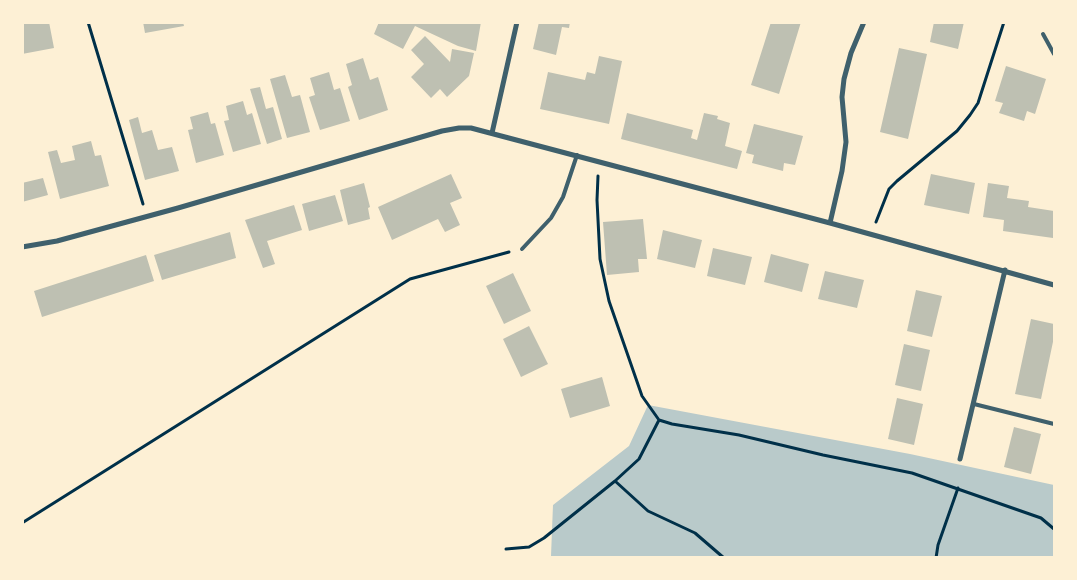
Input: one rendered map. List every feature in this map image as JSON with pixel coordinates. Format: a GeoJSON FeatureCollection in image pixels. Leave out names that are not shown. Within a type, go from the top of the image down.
{"type":"FeatureCollection","features":[{"type":"Feature","properties":{"kind":"street"},"geometry":{"type":"LineString","coordinates":[[492,133],[517,22]]}},
{"type":"Feature","properties":{"kind":"street"},"geometry":{"type":"LineString","coordinates":[[830,223],[842,171],[846,142],[842,97],[844,79],[851,53],[864,22]]}},
{"type":"Feature","properties":{"kind":"street"},"geometry":{"type":"LineString","coordinates":[[22,247],[146,217],[272,182],[442,131],[466,128],[577,155],[1005,270],[1054,285]]}},
{"type":"Feature","properties":{"kind":"street"},"geometry":{"type":"LineString","coordinates":[[960,460],[1005,270]]}},
{"type":"Feature","properties":{"kind":"lane"},"geometry":{"type":"LineString","coordinates":[[1043,34],[1054,54]]}},
{"type":"Feature","properties":{"kind":"lane"},"geometry":{"type":"LineString","coordinates":[[522,249],[551,218],[563,197],[577,155]]}},
{"type":"Feature","properties":{"kind":"lane"},"geometry":{"type":"LineString","coordinates":[[974,404],[1054,424]]}},
{"type":"Feature","properties":{"kind":"path"},"geometry":{"type":"LineString","coordinates":[[88,22],[146,217]]}},
{"type":"Feature","properties":{"kind":"path"},"geometry":{"type":"LineString","coordinates":[[871,234],[889,189],[957,131],[978,103],[1004,22]]}},
{"type":"Feature","properties":{"kind":"path"},"geometry":{"type":"LineString","coordinates":[[601,162],[597,200],[602,268],[609,300],[642,396],[659,420],[672,424],[739,435],[823,455],[912,473],[1041,518],[1054,529]]}},
{"type":"Feature","properties":{"kind":"path"},"geometry":{"type":"LineString","coordinates":[[22,523],[410,279],[522,249]]}},
{"type":"Feature","properties":{"kind":"path"},"geometry":{"type":"LineString","coordinates":[[506,549],[529,547],[615,481],[639,458],[659,420]]}},
{"type":"Feature","properties":{"kind":"path"},"geometry":{"type":"LineString","coordinates":[[615,481],[648,512],[695,533],[724,558]]}},
{"type":"Feature","properties":{"kind":"path"},"geometry":{"type":"LineString","coordinates":[[936,558],[938,545],[958,488]]}},
{"type":"Feature","properties":{"kind":"shaded area"},"geometry":{"type":"Polygon","coordinates":[[[648,405],[910,454],[1054,485],[1054,557],[549,558],[551,556],[553,505],[629,446],[648,405]]]}},
{"type":"Feature","properties":{"kind":"building"},"geometry":{"type":"Polygon","coordinates":[[[22,22],[49,22],[54,48],[22,54],[22,22]]]}},
{"type":"Feature","properties":{"kind":"building"},"geometry":{"type":"Polygon","coordinates":[[[143,22],[183,22],[184,26],[145,33],[143,22]]]}},
{"type":"Feature","properties":{"kind":"building"},"geometry":{"type":"Polygon","coordinates":[[[379,22],[481,22],[476,51],[458,46],[415,26],[403,49],[374,34],[379,22]]]}},
{"type":"Feature","properties":{"kind":"building"},"geometry":{"type":"Polygon","coordinates":[[[539,22],[570,22],[569,28],[562,27],[556,55],[533,49],[539,22]]]}},
{"type":"Feature","properties":{"kind":"building"},"geometry":{"type":"Polygon","coordinates":[[[771,22],[801,22],[779,94],[751,85],[771,22]]]}},
{"type":"Feature","properties":{"kind":"building"},"geometry":{"type":"Polygon","coordinates":[[[934,22],[964,22],[958,49],[930,42],[934,22]]]}},
{"type":"Feature","properties":{"kind":"building"},"geometry":{"type":"Polygon","coordinates":[[[425,36],[450,62],[452,49],[474,53],[469,76],[447,97],[440,89],[431,98],[411,77],[424,64],[411,50],[425,36]]]}},
{"type":"Feature","properties":{"kind":"building"},"geometry":{"type":"Polygon","coordinates":[[[899,48],[927,54],[908,139],[880,132],[899,48]]]}},
{"type":"Feature","properties":{"kind":"building"},"geometry":{"type":"Polygon","coordinates":[[[599,56],[622,61],[609,124],[540,109],[548,72],[585,80],[587,72],[595,74],[599,56]]]}},
{"type":"Feature","properties":{"kind":"building"},"geometry":{"type":"Polygon","coordinates":[[[363,58],[370,80],[378,77],[388,110],[359,120],[348,87],[352,85],[346,64],[363,58]]]}},
{"type":"Feature","properties":{"kind":"building"},"geometry":{"type":"Polygon","coordinates":[[[1006,66],[1046,79],[1035,114],[1027,111],[1024,121],[999,113],[1003,103],[995,101],[1006,66]]]}},
{"type":"Feature","properties":{"kind":"building"},"geometry":{"type":"Polygon","coordinates":[[[329,72],[334,90],[340,88],[350,121],[320,130],[309,97],[315,95],[310,78],[329,72]]]}},
{"type":"Feature","properties":{"kind":"building"},"geometry":{"type":"Polygon","coordinates":[[[285,75],[292,97],[300,95],[310,132],[287,138],[270,79],[285,75]]]}},
{"type":"Feature","properties":{"kind":"building"},"geometry":{"type":"Polygon","coordinates":[[[260,87],[266,109],[273,107],[282,139],[267,144],[250,89],[260,87]]]}},
{"type":"Feature","properties":{"kind":"building"},"geometry":{"type":"Polygon","coordinates":[[[243,101],[247,115],[252,113],[261,144],[233,152],[224,121],[229,120],[226,106],[243,101]]]}},
{"type":"Feature","properties":{"kind":"building"},"geometry":{"type":"Polygon","coordinates":[[[208,112],[211,124],[215,123],[224,155],[196,163],[188,130],[193,129],[190,117],[208,112]]]}},
{"type":"Feature","properties":{"kind":"building"},"geometry":{"type":"Polygon","coordinates":[[[627,113],[693,130],[691,138],[697,140],[704,113],[718,116],[717,119],[730,123],[725,146],[742,151],[737,169],[621,139],[627,113]]]}},
{"type":"Feature","properties":{"kind":"building"},"geometry":{"type":"Polygon","coordinates":[[[138,117],[142,133],[152,130],[158,150],[172,147],[179,171],[145,180],[129,120],[138,117]]]}},
{"type":"Feature","properties":{"kind":"building"},"geometry":{"type":"Polygon","coordinates":[[[754,124],[803,136],[795,165],[784,163],[783,171],[752,163],[754,155],[746,153],[754,124]]]}},
{"type":"Feature","properties":{"kind":"building"},"geometry":{"type":"Polygon","coordinates":[[[91,141],[95,156],[101,155],[109,186],[60,199],[48,152],[57,150],[61,163],[75,160],[72,146],[91,141]]]}},
{"type":"Feature","properties":{"kind":"building"},"geometry":{"type":"Polygon","coordinates":[[[451,174],[462,198],[450,203],[460,225],[445,232],[438,219],[392,240],[378,207],[451,174]]]}},
{"type":"Feature","properties":{"kind":"building"},"geometry":{"type":"Polygon","coordinates":[[[931,174],[975,183],[969,214],[924,205],[931,174]]]}},
{"type":"Feature","properties":{"kind":"building"},"geometry":{"type":"Polygon","coordinates":[[[43,178],[48,195],[22,202],[22,183],[43,178]]]}},
{"type":"Feature","properties":{"kind":"building"},"geometry":{"type":"Polygon","coordinates":[[[364,183],[370,207],[368,208],[370,219],[348,225],[340,190],[364,183]]]}},
{"type":"Feature","properties":{"kind":"building"},"geometry":{"type":"Polygon","coordinates":[[[988,183],[1009,186],[1007,198],[1029,201],[1028,207],[1054,211],[1053,238],[1003,231],[1004,220],[983,217],[988,183]]]}},
{"type":"Feature","properties":{"kind":"building"},"geometry":{"type":"Polygon","coordinates":[[[335,195],[343,221],[309,231],[302,204],[335,195]]]}},
{"type":"Feature","properties":{"kind":"building"},"geometry":{"type":"Polygon","coordinates":[[[294,205],[302,230],[267,241],[275,264],[263,268],[245,220],[294,205]]]}},
{"type":"Feature","properties":{"kind":"building"},"geometry":{"type":"Polygon","coordinates":[[[643,219],[647,259],[638,259],[639,272],[607,275],[603,222],[643,219]]]}},
{"type":"Feature","properties":{"kind":"building"},"geometry":{"type":"Polygon","coordinates":[[[663,230],[702,240],[695,268],[657,259],[663,230]]]}},
{"type":"Feature","properties":{"kind":"building"},"geometry":{"type":"Polygon","coordinates":[[[230,232],[236,258],[162,280],[154,255],[230,232]]]}},
{"type":"Feature","properties":{"kind":"building"},"geometry":{"type":"Polygon","coordinates":[[[713,248],[752,257],[745,285],[707,276],[713,248]]]}},
{"type":"Feature","properties":{"kind":"building"},"geometry":{"type":"Polygon","coordinates":[[[771,254],[809,264],[802,292],[764,282],[771,254]]]}},
{"type":"Feature","properties":{"kind":"building"},"geometry":{"type":"Polygon","coordinates":[[[146,255],[154,281],[42,317],[34,291],[146,255]]]}},
{"type":"Feature","properties":{"kind":"building"},"geometry":{"type":"Polygon","coordinates":[[[825,271],[864,280],[857,308],[818,299],[825,271]]]}},
{"type":"Feature","properties":{"kind":"building"},"geometry":{"type":"Polygon","coordinates":[[[513,273],[531,311],[504,324],[486,286],[513,273]]]}},
{"type":"Feature","properties":{"kind":"building"},"geometry":{"type":"Polygon","coordinates":[[[916,290],[942,296],[932,337],[907,331],[916,290]]]}},
{"type":"Feature","properties":{"kind":"building"},"geometry":{"type":"Polygon","coordinates":[[[1031,319],[1054,324],[1054,337],[1041,399],[1015,394],[1031,319]]]}},
{"type":"Feature","properties":{"kind":"building"},"geometry":{"type":"Polygon","coordinates":[[[529,326],[548,364],[521,377],[503,339],[529,326]]]}},
{"type":"Feature","properties":{"kind":"building"},"geometry":{"type":"Polygon","coordinates":[[[904,344],[930,350],[921,391],[895,385],[904,344]]]}},
{"type":"Feature","properties":{"kind":"building"},"geometry":{"type":"Polygon","coordinates":[[[602,377],[610,406],[570,418],[561,389],[602,377]]]}},
{"type":"Feature","properties":{"kind":"building"},"geometry":{"type":"Polygon","coordinates":[[[897,398],[923,404],[914,445],[888,439],[897,398]]]}},
{"type":"Feature","properties":{"kind":"building"},"geometry":{"type":"Polygon","coordinates":[[[1014,427],[1041,434],[1031,474],[1004,467],[1014,427]]]}}]}
